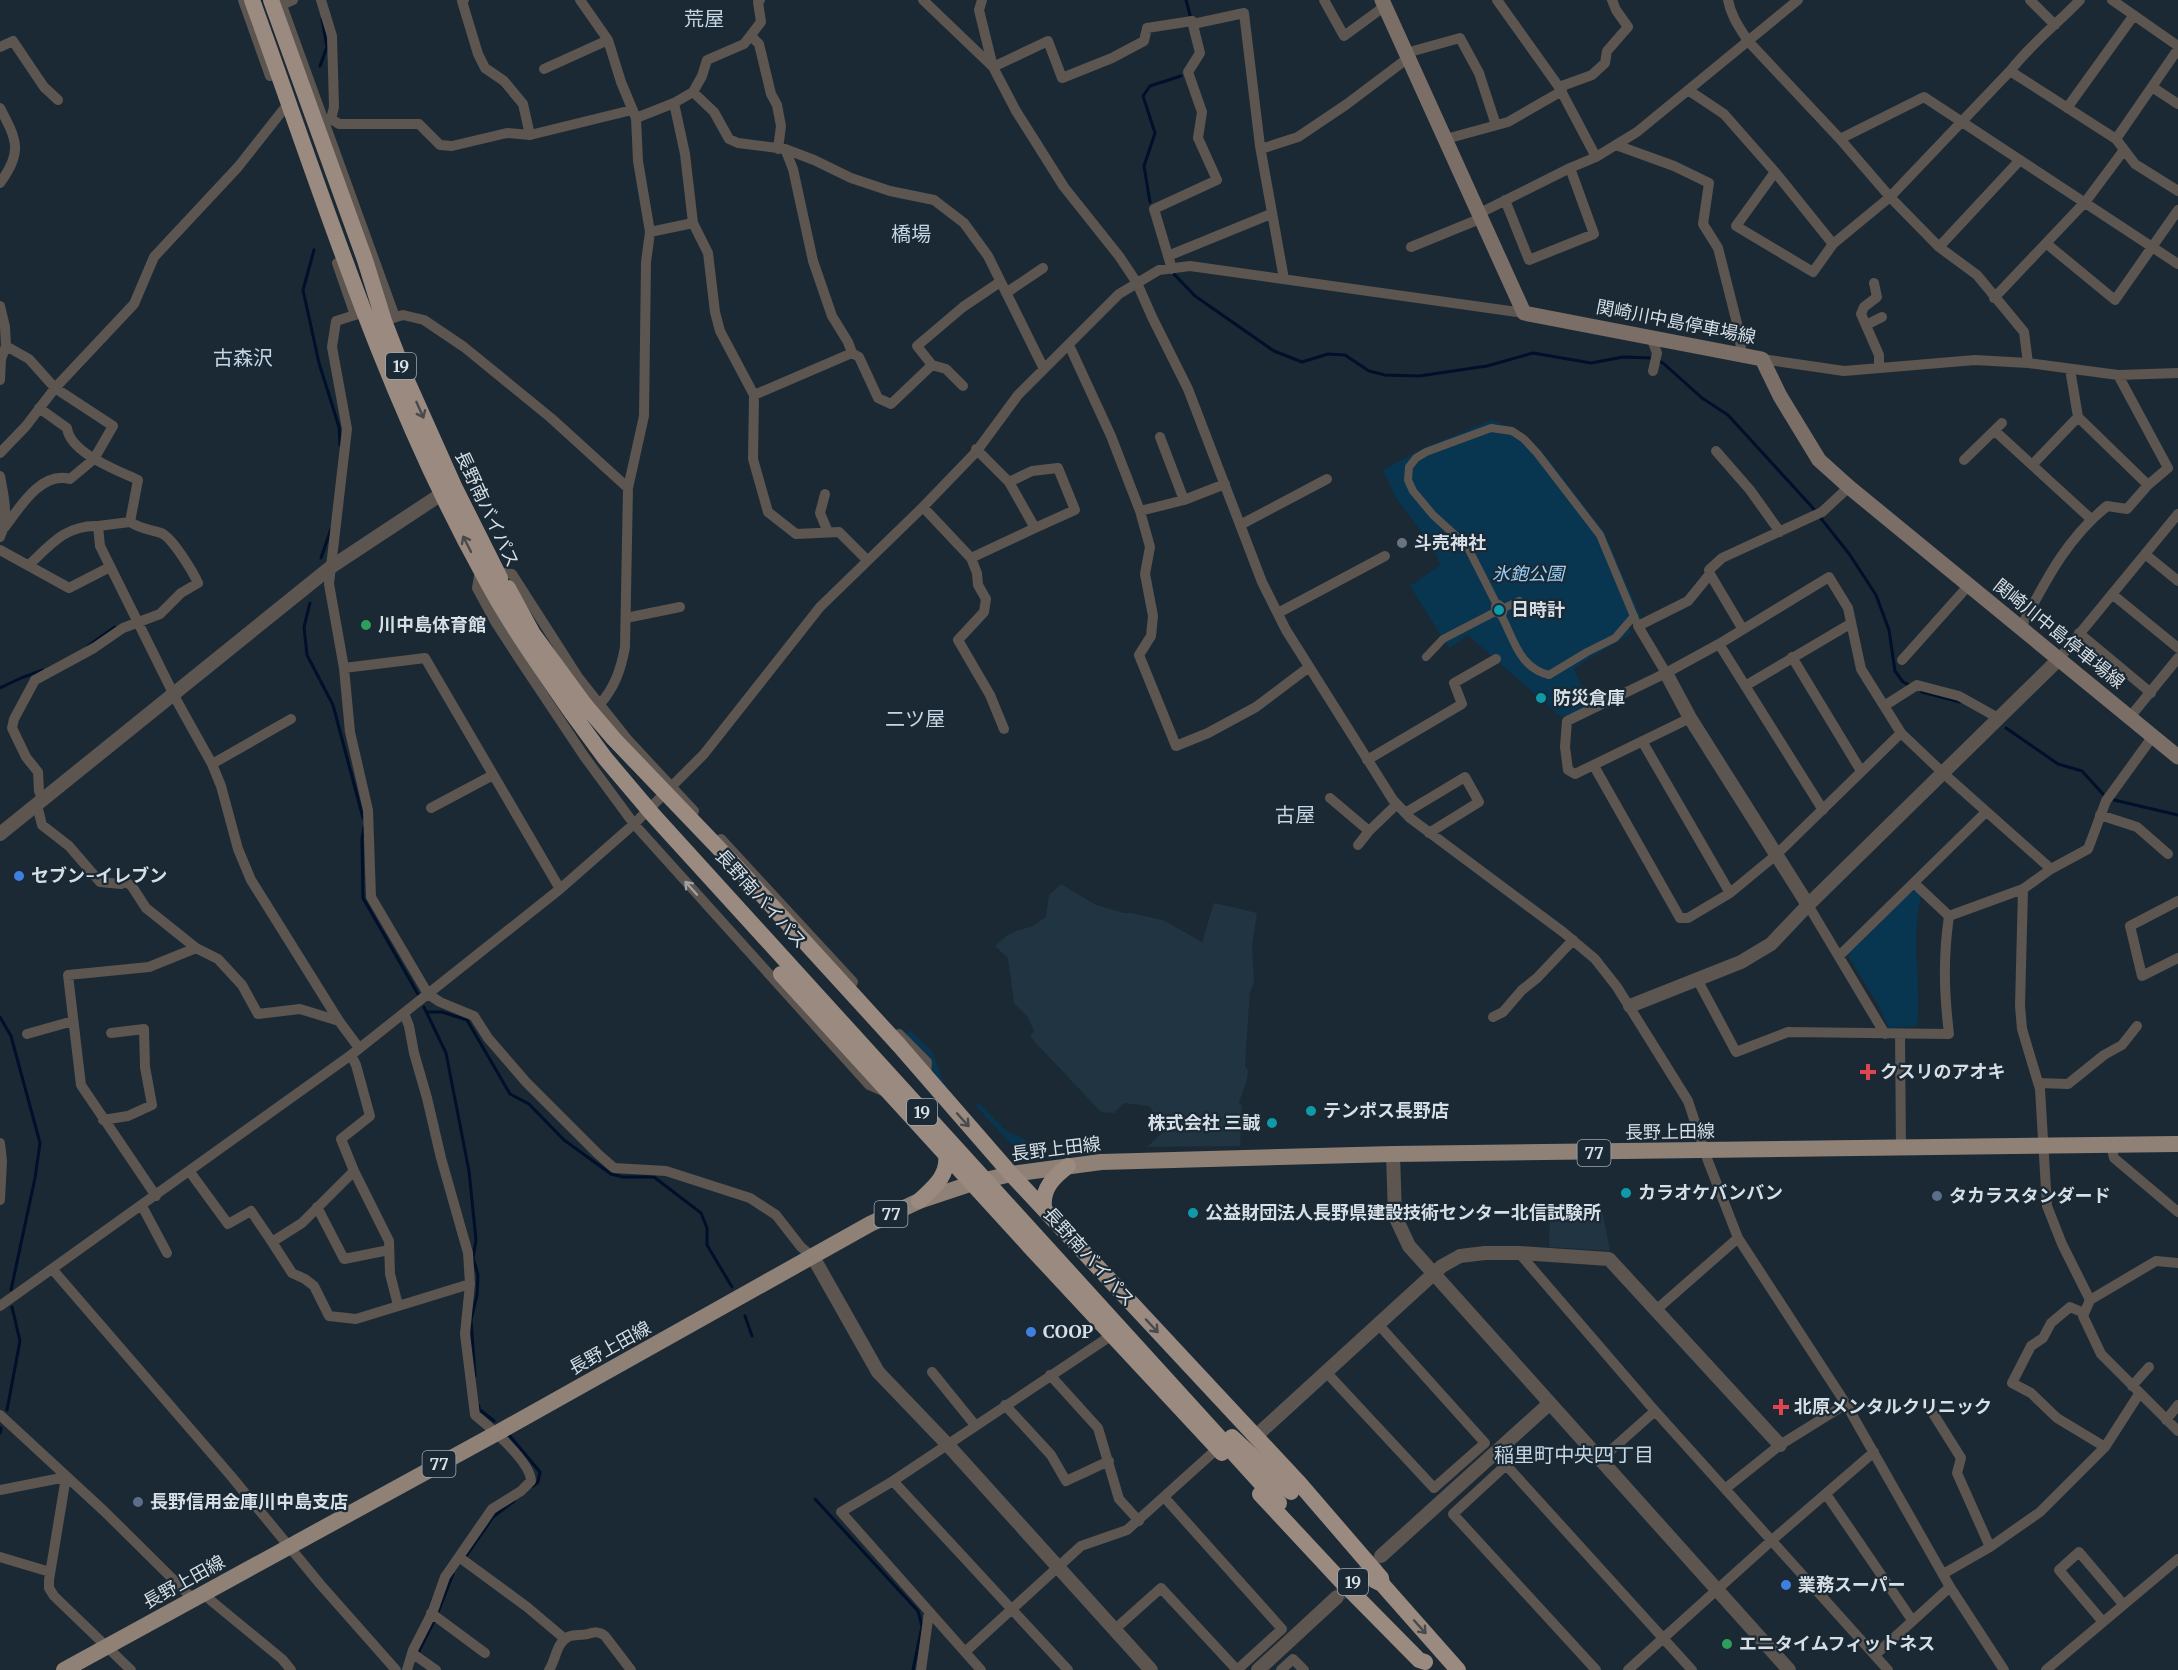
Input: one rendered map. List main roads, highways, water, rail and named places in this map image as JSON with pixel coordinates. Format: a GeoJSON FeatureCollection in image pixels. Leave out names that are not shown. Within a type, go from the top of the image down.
{"type":"FeatureCollection","features":[{"type":"Feature","properties":{"kind":"highway","name":"長野南バイパス"},"geometry":{"type":"LineString","coordinates":[[252,0],[359,314],[404,411],[527,636],[583,708],[647,799],[742,907],[1204,1411],[1285,1497],[1377,1583],[1382,1584],[1458,1670]]}},
{"type":"Feature","properties":{"kind":"highway","name":"長野南バイパス"},"geometry":{"type":"LineString","coordinates":[[277,2],[365,260],[389,319],[408,382],[448,489]]}},
{"type":"Feature","properties":{"kind":"highway","name":"長野南バイパス"},"geometry":{"type":"LineString","coordinates":[[583,708],[605,758],[654,816],[1285,1497],[1422,1656],[1428,1666]]}},
{"type":"Feature","properties":{"kind":"highway","name":"19"},"geometry":{"type":"LineString","coordinates":[[583,708],[767,900],[1011,1173],[1256,1436],[1381,1578],[1382,1584]]}},
{"type":"Feature","properties":{"kind":"highway","name":"19"},"geometry":{"type":"LineString","coordinates":[[605,758],[607,767],[654,827],[891,1095],[1342,1582],[1419,1660],[1428,1666]]}},
{"type":"Feature","properties":{"kind":"highway"},"geometry":{"type":"LineString","coordinates":[[905,1110],[921,1119],[926,1118],[939,1104],[939,1092]]}},
{"type":"Feature","properties":{"kind":"highway"},"geometry":{"type":"LineString","coordinates":[[919,1201],[943,1176],[946,1153]]}},
{"type":"Feature","properties":{"kind":"highway"},"geometry":{"type":"LineString","coordinates":[[1044,1207],[1043,1201],[1047,1187],[1055,1176],[1068,1166]]}},
{"type":"Feature","properties":{"kind":"main road","name":"関崎川中島停車場線"},"geometry":{"type":"LineString","coordinates":[[1383,3],[1524,313],[1762,359],[1780,396],[1819,460],[2178,758]]}},
{"type":"Feature","properties":{"kind":"main road","name":"長野上田線"},"geometry":{"type":"LineString","coordinates":[[64,1670],[870,1224],[919,1201],[1011,1173],[1101,1162],[1393,1154],[2178,1144]]}},
{"type":"Feature","properties":{"kind":"waterway"},"geometry":{"type":"LineString","coordinates":[[1186,0],[1190,15]]}},
{"type":"Feature","properties":{"kind":"waterway"},"geometry":{"type":"LineString","coordinates":[[320,66],[327,47],[322,19]]}},
{"type":"Feature","properties":{"kind":"waterway"},"geometry":{"type":"LineString","coordinates":[[1150,202],[1144,166],[1155,133],[1143,96],[1150,86],[1181,76]]}},
{"type":"Feature","properties":{"kind":"waterway"},"geometry":{"type":"LineString","coordinates":[[314,250],[303,290],[319,363],[339,427],[340,445]]}},
{"type":"Feature","properties":{"kind":"waterway"},"geometry":{"type":"LineString","coordinates":[[1174,274],[1195,296],[1274,351],[1302,362],[1328,354],[1345,355],[1369,371],[1385,375],[1419,376],[1487,366],[1533,353],[1591,363],[1623,357],[1651,358],[1663,363],[1702,398],[1728,415],[1812,507],[1850,555],[1876,595],[1889,630],[1895,671],[1903,682],[1909,685]]}},
{"type":"Feature","properties":{"kind":"waterway"},"geometry":{"type":"LineString","coordinates":[[321,558],[331,529]]}},
{"type":"Feature","properties":{"kind":"waterway"},"geometry":{"type":"LineString","coordinates":[[310,603],[304,627],[307,655],[333,705],[363,818]]}},
{"type":"Feature","properties":{"kind":"waterway"},"geometry":{"type":"LineString","coordinates":[[88,646],[115,627]]}},
{"type":"Feature","properties":{"kind":"waterway"},"geometry":{"type":"LineString","coordinates":[[0,688],[43,670]]}},
{"type":"Feature","properties":{"kind":"waterway"},"geometry":{"type":"LineString","coordinates":[[1922,692],[1960,702]]}},
{"type":"Feature","properties":{"kind":"waterway"},"geometry":{"type":"LineString","coordinates":[[2006,728],[2058,764],[2082,771],[2103,794]]}},
{"type":"Feature","properties":{"kind":"waterway"},"geometry":{"type":"LineString","coordinates":[[2114,800],[2178,815]]}},
{"type":"Feature","properties":{"kind":"waterway"},"geometry":{"type":"LineString","coordinates":[[364,827],[362,839],[363,898],[418,994]]}},
{"type":"Feature","properties":{"kind":"waterway"},"geometry":{"type":"LineString","coordinates":[[424,1007],[446,1053],[469,1171],[476,1240],[473,1258],[478,1275],[477,1295],[471,1320],[475,1376]]}},
{"type":"Feature","properties":{"kind":"waterway"},"geometry":{"type":"LineString","coordinates":[[426,1012],[442,1012],[467,1020],[510,1094],[529,1104],[564,1140],[611,1174],[623,1177],[654,1177],[701,1213],[707,1228],[707,1245],[732,1287]]}},
{"type":"Feature","properties":{"kind":"waterway"},"geometry":{"type":"LineString","coordinates":[[0,1017],[11,1036],[40,1143],[35,1178],[11,1290]]}},
{"type":"Feature","properties":{"kind":"waterway"},"geometry":{"type":"LineString","coordinates":[[7,1410],[20,1341],[12,1307]]}},
{"type":"Feature","properties":{"kind":"waterway"},"geometry":{"type":"LineString","coordinates":[[745,1316],[752,1336]]}},
{"type":"Feature","properties":{"kind":"waterway"},"geometry":{"type":"LineString","coordinates":[[479,1406],[479,1409],[494,1421]]}},
{"type":"Feature","properties":{"kind":"waterway"},"geometry":{"type":"LineString","coordinates":[[0,1433],[1,1428]]}},
{"type":"Feature","properties":{"kind":"waterway"},"geometry":{"type":"LineString","coordinates":[[509,1435],[540,1472],[538,1482],[533,1486]]}},
{"type":"Feature","properties":{"kind":"waterway"},"geometry":{"type":"LineString","coordinates":[[815,1499],[918,1611],[922,1626],[913,1670]]}},
{"type":"Feature","properties":{"kind":"waterway"},"geometry":{"type":"LineString","coordinates":[[464,1559],[493,1517],[514,1501]]}},
{"type":"Feature","properties":{"kind":"waterway"},"geometry":{"type":"LineString","coordinates":[[438,1612],[453,1574]]}},
{"type":"Feature","properties":{"kind":"waterway"},"geometry":{"type":"LineString","coordinates":[[418,1653],[434,1621]]}},
{"type":"Feature","properties":{"kind":"tunnel"},"geometry":{"type":"LineString","coordinates":[[1340,1594],[1377,1560]]}},
{"type":"Feature","properties":{"kind":"place","name":"斗売神社"},"geometry":{"type":"Point","coordinates":[1402,543]}},
{"type":"Feature","properties":{"kind":"place","name":"日時計"},"geometry":{"type":"Point","coordinates":[1499,610]}},
{"type":"Feature","properties":{"kind":"place","name":"川中島体育館"},"geometry":{"type":"Point","coordinates":[366,625]}},
{"type":"Feature","properties":{"kind":"place","name":"防災倉庫"},"geometry":{"type":"Point","coordinates":[1541,698]}},
{"type":"Feature","properties":{"kind":"place","name":"セブン-イレブン"},"geometry":{"type":"Point","coordinates":[19,876]}},
{"type":"Feature","properties":{"kind":"place","name":"クスリのアオキ"},"geometry":{"type":"Point","coordinates":[1868,1072]}},
{"type":"Feature","properties":{"kind":"place","name":"テンポス長野店"},"geometry":{"type":"Point","coordinates":[1311,1111]}},
{"type":"Feature","properties":{"kind":"place","name":"株式会社 三誠"},"geometry":{"type":"Point","coordinates":[1272,1123]}},
{"type":"Feature","properties":{"kind":"place","name":"カラオケバンバン"},"geometry":{"type":"Point","coordinates":[1626,1193]}},
{"type":"Feature","properties":{"kind":"place","name":"タカラスタンダード"},"geometry":{"type":"Point","coordinates":[1937,1196]}},
{"type":"Feature","properties":{"kind":"place","name":"公益財団法人長野県建設技術センター北信試験所"},"geometry":{"type":"Point","coordinates":[1193,1213]}},
{"type":"Feature","properties":{"kind":"place","name":"COOP"},"geometry":{"type":"Point","coordinates":[1031,1332]}},
{"type":"Feature","properties":{"kind":"place","name":"北原メンタルクリニック"},"geometry":{"type":"Point","coordinates":[1781,1407]}},
{"type":"Feature","properties":{"kind":"place","name":"長野信用金庫川中島支店"},"geometry":{"type":"Point","coordinates":[138,1502]}},
{"type":"Feature","properties":{"kind":"place","name":"業務スーパー"},"geometry":{"type":"Point","coordinates":[1786,1585]}},
{"type":"Feature","properties":{"kind":"place","name":"エニタイムフィットネス"},"geometry":{"type":"Point","coordinates":[1727,1644]}},
{"type":"Feature","properties":{"kind":"district","name":"荒屋"},"geometry":{"type":"Point","coordinates":[704,19]}},
{"type":"Feature","properties":{"kind":"district","name":"橋場"},"geometry":{"type":"Point","coordinates":[911,234]}},
{"type":"Feature","properties":{"kind":"district","name":"古森沢"},"geometry":{"type":"Point","coordinates":[243,358]}},
{"type":"Feature","properties":{"kind":"district","name":"二ツ屋"},"geometry":{"type":"Point","coordinates":[915,719]}},
{"type":"Feature","properties":{"kind":"district","name":"古屋"},"geometry":{"type":"Point","coordinates":[1295,815]}},
{"type":"Feature","properties":{"kind":"district","name":"稲里町中央四丁目"},"geometry":{"type":"Point","coordinates":[1574,1455]}},
{"type":"Feature","properties":{"kind":"park label","name":"氷鉋公園"},"geometry":{"type":"Point","coordinates":[1528,574]}}]}
